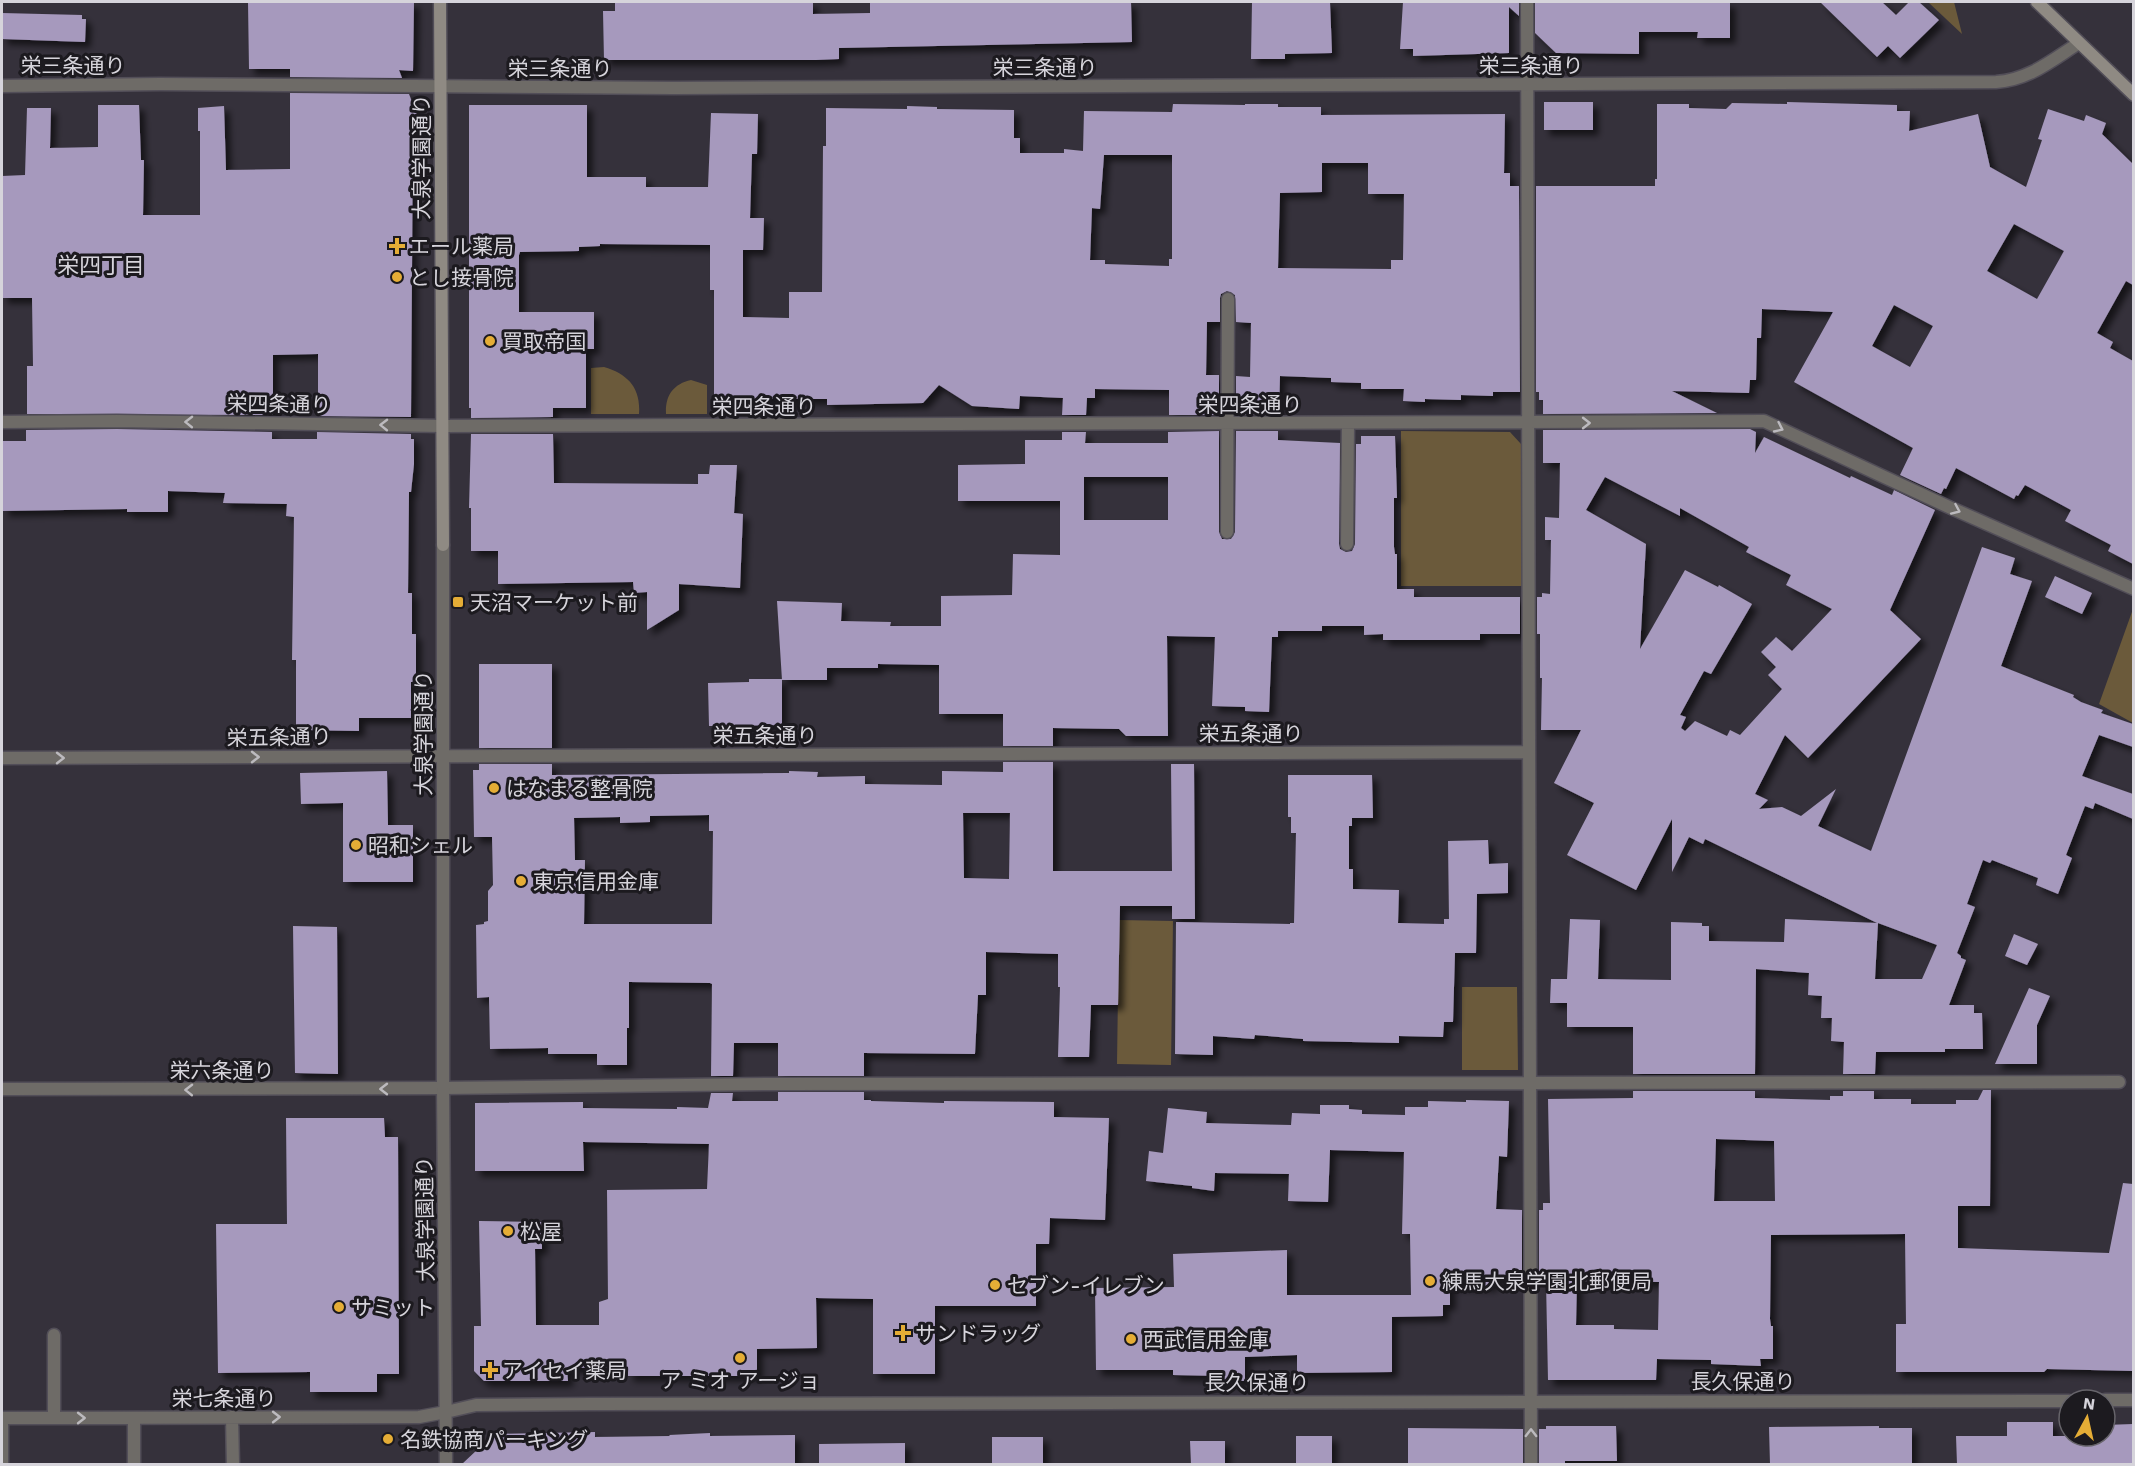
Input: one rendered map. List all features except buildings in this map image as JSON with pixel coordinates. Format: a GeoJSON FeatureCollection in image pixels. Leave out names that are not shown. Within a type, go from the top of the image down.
{"type":"FeatureCollection","features":[{"type":"Feature","properties":{"kind":"main road","name":"大泉学園通り"},"geometry":{"type":"LineString","coordinates":[[440,2],[443,545]]}},
{"type":"Feature","properties":{"kind":"main road"},"geometry":{"type":"LineString","coordinates":[[2037,2],[2133,95]]}},
{"type":"Feature","properties":{"kind":"street"},"geometry":{"type":"LineString","coordinates":[[1527,2],[1531,1464]]}},
{"type":"Feature","properties":{"kind":"street","name":"栄三条通り"},"geometry":{"type":"LineString","coordinates":[[2,86],[160,84],[674,88],[2005,81],[2015,80],[2037,71],[2079,43]]}},
{"type":"Feature","properties":{"kind":"street"},"geometry":{"type":"LineString","coordinates":[[1227,532],[1228,299]]}},
{"type":"Feature","properties":{"kind":"street","name":"栄四条通り"},"geometry":{"type":"LineString","coordinates":[[2,422],[117,421],[442,426],[1764,421],[2133,589]]}},
{"type":"Feature","properties":{"kind":"street"},"geometry":{"type":"LineString","coordinates":[[1347,544],[1348,423]]}},
{"type":"Feature","properties":{"kind":"street","name":"大泉学園通り"},"geometry":{"type":"LineString","coordinates":[[443,545],[442,1088],[446,1464]]}},
{"type":"Feature","properties":{"kind":"street","name":"栄五条通り"},"geometry":{"type":"LineString","coordinates":[[2,758],[1529,752]]}},
{"type":"Feature","properties":{"kind":"street","name":"栄六条通り"},"geometry":{"type":"LineString","coordinates":[[2,1089],[442,1088],[780,1083],[2119,1082]]}},
{"type":"Feature","properties":{"kind":"street"},"geometry":{"type":"LineString","coordinates":[[54,1335],[54,1418]]}},
{"type":"Feature","properties":{"kind":"street"},"geometry":{"type":"LineString","coordinates":[[2117,1400],[2133,1400]]}},
{"type":"Feature","properties":{"kind":"street","name":"長久保通り"},"geometry":{"type":"LineString","coordinates":[[446,1412],[476,1405],[2057,1401]]}},
{"type":"Feature","properties":{"kind":"street","name":"栄七条通り"},"geometry":{"type":"LineString","coordinates":[[2,1418],[419,1417],[446,1412]]}},
{"type":"Feature","properties":{"kind":"street"},"geometry":{"type":"LineString","coordinates":[[232,1417],[233,1464]]}},
{"type":"Feature","properties":{"kind":"street"},"geometry":{"type":"LineString","coordinates":[[2,1418],[2,1464]]}},
{"type":"Feature","properties":{"kind":"street"},"geometry":{"type":"LineString","coordinates":[[134,1418],[134,1464]]}},
{"type":"Feature","properties":{"kind":"shaded area"},"geometry":{"type":"Polygon","coordinates":[[[1928,2],[1954,2],[1962,34],[1928,2]]]}},
{"type":"Feature","properties":{"kind":"shaded area"},"geometry":{"type":"Polygon","coordinates":[[[604,367],[620,374],[631,383],[638,397],[639,414],[591,414],[591,368],[604,367]]]}},
{"type":"Feature","properties":{"kind":"shaded area"},"geometry":{"type":"Polygon","coordinates":[[[691,380],[707,385],[707,414],[666,414],[671,392],[679,384],[691,380]]]}},
{"type":"Feature","properties":{"kind":"shaded area"},"geometry":{"type":"Polygon","coordinates":[[[1401,431],[1510,432],[1521,444],[1524,586],[1401,586],[1401,431]]]}},
{"type":"Feature","properties":{"kind":"shaded area"},"geometry":{"type":"Polygon","coordinates":[[[2133,609],[2134,723],[2099,704],[2133,609]]]}},
{"type":"Feature","properties":{"kind":"shaded area"},"geometry":{"type":"Polygon","coordinates":[[[1119,920],[1173,921],[1171,1065],[1117,1064],[1119,920]]]}},
{"type":"Feature","properties":{"kind":"shaded area"},"geometry":{"type":"Polygon","coordinates":[[[1462,987],[1517,987],[1518,1070],[1462,1070],[1462,987]]]}},
{"type":"Feature","properties":{"kind":"place","name":"エール薬局"},"geometry":{"type":"Point","coordinates":[397,246]}},
{"type":"Feature","properties":{"kind":"place","name":"とし接骨院"},"geometry":{"type":"Point","coordinates":[397,277]}},
{"type":"Feature","properties":{"kind":"place","name":"買取帝国"},"geometry":{"type":"Point","coordinates":[490,341]}},
{"type":"Feature","properties":{"kind":"place","name":"天沼マーケット前"},"geometry":{"type":"Point","coordinates":[458,602]}},
{"type":"Feature","properties":{"kind":"place","name":"はなまる整骨院"},"geometry":{"type":"Point","coordinates":[494,788]}},
{"type":"Feature","properties":{"kind":"place","name":"昭和シェル"},"geometry":{"type":"Point","coordinates":[356,845]}},
{"type":"Feature","properties":{"kind":"place","name":"東京信用金庫"},"geometry":{"type":"Point","coordinates":[521,881]}},
{"type":"Feature","properties":{"kind":"place","name":"松屋"},"geometry":{"type":"Point","coordinates":[508,1231]}},
{"type":"Feature","properties":{"kind":"place","name":"練馬大泉学園北郵便局"},"geometry":{"type":"Point","coordinates":[1430,1281]}},
{"type":"Feature","properties":{"kind":"place","name":"セブン-イレブン"},"geometry":{"type":"Point","coordinates":[995,1285]}},
{"type":"Feature","properties":{"kind":"place","name":"サミット"},"geometry":{"type":"Point","coordinates":[339,1307]}},
{"type":"Feature","properties":{"kind":"place","name":"サンドラッグ"},"geometry":{"type":"Point","coordinates":[903,1333]}},
{"type":"Feature","properties":{"kind":"place","name":"西武信用金庫"},"geometry":{"type":"Point","coordinates":[1131,1339]}},
{"type":"Feature","properties":{"kind":"place","name":"ア ミオ アージョ"},"geometry":{"type":"Point","coordinates":[740,1358]}},
{"type":"Feature","properties":{"kind":"place","name":"アイセイ薬局"},"geometry":{"type":"Point","coordinates":[490,1370]}},
{"type":"Feature","properties":{"kind":"place","name":"名鉄協商パーキング"},"geometry":{"type":"Point","coordinates":[388,1439]}},
{"type":"Feature","properties":{"kind":"district","name":"栄四丁目"},"geometry":{"type":"Point","coordinates":[101,265]}}]}
